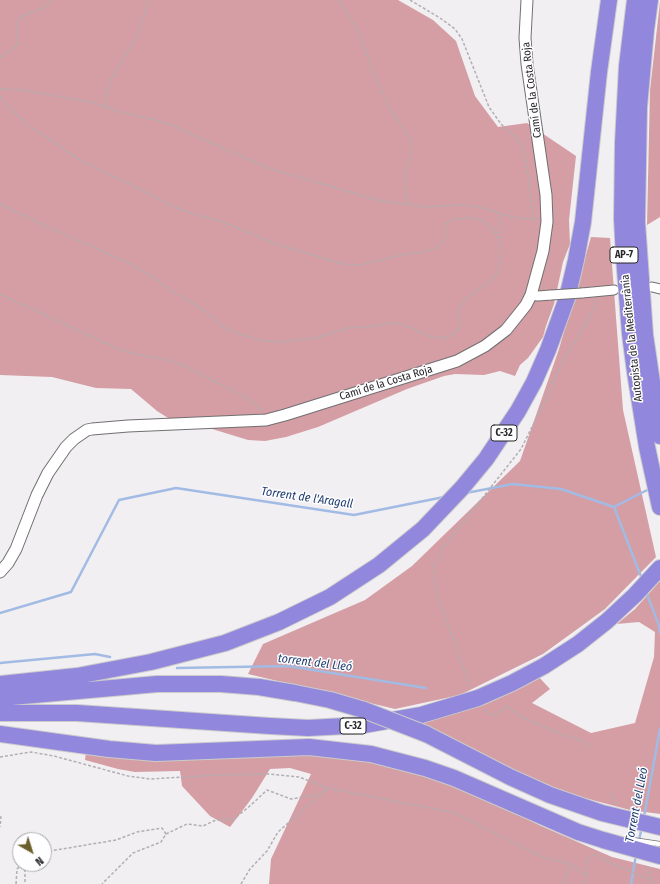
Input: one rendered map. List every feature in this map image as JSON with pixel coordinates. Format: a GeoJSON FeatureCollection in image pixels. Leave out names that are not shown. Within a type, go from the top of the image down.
{"type":"FeatureCollection","features":[{"type":"Feature","properties":{"kind":"highway","name":"C-32"},"geometry":{"type":"LineString","coordinates":[[0,684],[77,676],[151,662],[213,646],[279,622],[330,597],[379,566],[423,529],[462,488],[490,454],[518,411],[534,382],[548,350],[567,298],[583,222],[598,80],[609,0]]}},
{"type":"Feature","properties":{"kind":"highway","name":"Autopista de la Mediterrània"},"geometry":{"type":"LineString","coordinates":[[635,0],[627,66],[623,135],[622,181],[624,250],[628,319],[634,372],[647,448],[660,507]]}},
{"type":"Feature","properties":{"kind":"highway","name":"Autopista de la Mediterrània"},"geometry":{"type":"LineString","coordinates":[[650,0],[644,46],[639,107],[637,222],[645,335],[660,436]]}},
{"type":"Feature","properties":{"kind":"highway","name":"C-32"},"geometry":{"type":"LineString","coordinates":[[0,713],[77,714],[308,728],[364,725],[416,716],[478,698],[512,683],[544,666],[578,644],[607,621],[635,595],[660,568]]}},
{"type":"Feature","properties":{"kind":"highway","name":"C-32"},"geometry":{"type":"LineString","coordinates":[[0,698],[156,684],[221,684],[252,686],[295,693],[330,700],[364,710],[426,734],[510,777],[550,795],[602,813],[660,827]]}},
{"type":"Feature","properties":{"kind":"highway","name":"C-32"},"geometry":{"type":"LineString","coordinates":[[0,734],[109,749],[156,753],[309,747],[371,754],[404,762],[454,778],[578,832],[660,856]]}},
{"type":"Feature","properties":{"kind":"street","name":"Camí de la Costa Roja"},"geometry":{"type":"LineString","coordinates":[[0,572],[10,560],[16,549],[34,501],[48,473],[66,448],[81,434],[92,429],[128,426],[266,420],[457,361],[486,346],[501,334],[517,316],[530,295],[543,251],[547,222],[546,195],[527,64],[525,38],[528,0]]}},
{"type":"Feature","properties":{"kind":"street"},"geometry":{"type":"LineString","coordinates":[[530,295],[538,296],[614,290]]}},
{"type":"Feature","properties":{"kind":"lane"},"geometry":{"type":"LineString","coordinates":[[545,818],[584,828]]}},
{"type":"Feature","properties":{"kind":"lane"},"geometry":{"type":"LineString","coordinates":[[622,838],[660,844]]}},
{"type":"Feature","properties":{"kind":"path"},"geometry":{"type":"LineString","coordinates":[[0,57],[9,52],[18,43],[18,20],[24,15],[36,11],[53,0]]}},
{"type":"Feature","properties":{"kind":"path"},"geometry":{"type":"LineString","coordinates":[[105,107],[106,95],[110,81],[137,36],[148,0]]}},
{"type":"Feature","properties":{"kind":"path"},"geometry":{"type":"LineString","coordinates":[[339,0],[360,34],[388,105],[407,134],[412,148],[405,179],[408,205]]}},
{"type":"Feature","properties":{"kind":"path"},"geometry":{"type":"LineString","coordinates":[[410,0],[440,18],[455,30],[462,39],[489,107],[501,124],[518,140],[523,148],[529,180],[533,218]]}},
{"type":"Feature","properties":{"kind":"path"},"geometry":{"type":"LineString","coordinates":[[0,89],[22,90],[90,102],[172,125],[268,168],[376,200],[424,207],[464,205],[479,207],[512,217],[533,218],[547,222]]}},
{"type":"Feature","properties":{"kind":"path"},"geometry":{"type":"LineString","coordinates":[[0,96],[29,126],[83,162],[177,208],[197,216],[223,222],[276,244],[339,263],[360,265],[404,254],[423,252],[438,248],[444,241],[446,224],[453,219],[470,218],[481,220],[492,228],[500,240]]}},
{"type":"Feature","properties":{"kind":"path"},"geometry":{"type":"LineString","coordinates":[[0,204],[125,261],[201,308],[225,328],[237,334],[260,340],[280,342],[315,338],[349,328],[392,323],[404,325],[431,337],[445,338],[453,335],[460,326],[459,310],[462,303],[468,296],[491,281],[497,274],[500,264],[500,213]]}},
{"type":"Feature","properties":{"kind":"path"},"geometry":{"type":"LineString","coordinates":[[470,687],[438,597],[433,569],[442,549],[521,449],[561,364],[589,319],[600,291]]}},
{"type":"Feature","properties":{"kind":"path"},"geometry":{"type":"LineString","coordinates":[[0,294],[116,348],[135,354],[168,360],[182,365],[246,398],[264,412],[266,420]]}},
{"type":"Feature","properties":{"kind":"path"},"geometry":{"type":"LineString","coordinates":[[484,710],[491,715],[499,714],[507,706],[520,716],[562,734],[581,740],[591,748]]}},
{"type":"Feature","properties":{"kind":"path"},"geometry":{"type":"LineString","coordinates":[[0,757],[31,752],[54,756],[128,776],[150,779],[218,775],[269,774],[299,776],[328,788],[455,813],[540,856],[570,864],[587,875]]}},
{"type":"Feature","properties":{"kind":"path"},"geometry":{"type":"LineString","coordinates":[[241,884],[250,869],[267,851],[278,832],[328,788]]}},
{"type":"Feature","properties":{"kind":"path"},"geometry":{"type":"LineString","coordinates":[[102,884],[133,853],[161,842],[166,834],[187,824],[203,826],[216,820],[234,819],[267,790],[291,799],[321,794]]}},
{"type":"Feature","properties":{"kind":"path"},"geometry":{"type":"LineString","coordinates":[[610,792],[617,804]]}},
{"type":"Feature","properties":{"kind":"path"},"geometry":{"type":"LineString","coordinates":[[0,817],[0,827]]}},
{"type":"Feature","properties":{"kind":"path"},"geometry":{"type":"LineString","coordinates":[[52,851],[116,840],[137,832],[162,828],[166,834]]}},
{"type":"Feature","properties":{"kind":"path"},"geometry":{"type":"LineString","coordinates":[[585,884],[587,875],[586,862],[590,856],[596,855],[612,864],[651,880]]}},
{"type":"Feature","properties":{"kind":"path"},"geometry":{"type":"LineString","coordinates":[[564,884],[570,864]]}},
{"type":"Feature","properties":{"kind":"path"},"geometry":{"type":"LineString","coordinates":[[646,868],[653,884]]}},
{"type":"Feature","properties":{"kind":"path"},"geometry":{"type":"LineString","coordinates":[[16,884],[17,872]]}},
{"type":"Feature","properties":{"kind":"path"},"geometry":{"type":"LineString","coordinates":[[25,872],[25,884]]}},
{"type":"Feature","properties":{"kind":"shaded area"},"geometry":{"type":"Polygon","coordinates":[[[0,0],[398,0],[433,20],[456,41],[475,96],[498,127],[527,123],[576,156],[569,220],[570,244],[563,262],[554,304],[543,337],[528,358],[520,365],[515,376],[500,371],[484,375],[455,374],[444,376],[407,389],[318,427],[286,437],[265,441],[248,440],[209,428],[176,423],[157,411],[131,389],[96,388],[52,377],[0,375],[0,0]]]}},
{"type":"Feature","properties":{"kind":"shaded area"},"geometry":{"type":"Polygon","coordinates":[[[660,2],[660,217],[647,225],[650,90],[660,2]]]}},
{"type":"Feature","properties":{"kind":"shaded area"},"geometry":{"type":"Polygon","coordinates":[[[591,237],[610,238],[623,410],[656,557],[605,609],[543,654],[460,695],[395,709],[248,674],[263,644],[365,600],[412,566],[520,461],[559,349],[591,237]]]}},
{"type":"Feature","properties":{"kind":"shaded area"},"geometry":{"type":"Polygon","coordinates":[[[660,581],[660,814],[630,810],[581,797],[526,778],[447,738],[423,723],[495,699],[538,676],[550,689],[532,703],[591,733],[635,723],[654,657],[655,632],[639,622],[617,624],[635,609],[660,581]]]}},
{"type":"Feature","properties":{"kind":"shaded area"},"geometry":{"type":"Polygon","coordinates":[[[86,752],[146,760],[297,752],[360,760],[424,774],[505,807],[539,825],[612,857],[660,869],[660,884],[269,884],[271,859],[311,774],[290,768],[270,769],[252,798],[230,827],[210,816],[182,786],[180,771],[135,772],[118,769],[85,760],[86,752]]]}},
{"type":"Feature","properties":{"kind":"waterway","name":"Torrent de l'Aragall"},"geometry":{"type":"LineString","coordinates":[[466,493],[513,484],[561,489],[614,507],[651,488]]}},
{"type":"Feature","properties":{"kind":"waterway","name":"Torrent de l'Aragall"},"geometry":{"type":"LineString","coordinates":[[0,613],[71,592],[119,500],[176,488],[354,515],[444,497]]}},
{"type":"Feature","properties":{"kind":"waterway","name":"Torrent del Lleó"},"geometry":{"type":"LineString","coordinates":[[614,507],[642,579]]}},
{"type":"Feature","properties":{"kind":"waterway","name":"Torrent del Lleó"},"geometry":{"type":"LineString","coordinates":[[646,592],[659,625],[660,633]]}},
{"type":"Feature","properties":{"kind":"waterway","name":"torrent del Lleó"},"geometry":{"type":"LineString","coordinates":[[0,663],[95,654],[110,657]]}},
{"type":"Feature","properties":{"kind":"waterway","name":"torrent del Lleó"},"geometry":{"type":"LineString","coordinates":[[177,668],[288,666],[426,688]]}},
{"type":"Feature","properties":{"kind":"waterway","name":"Torrent del Lleó"},"geometry":{"type":"LineString","coordinates":[[644,817],[660,729]]}},
{"type":"Feature","properties":{"kind":"waterway","name":"Torrent del Lleó"},"geometry":{"type":"LineString","coordinates":[[639,840],[642,827]]}},
{"type":"Feature","properties":{"kind":"waterway","name":"Torrent del Lleó"},"geometry":{"type":"LineString","coordinates":[[631,884],[636,855]]}}]}
